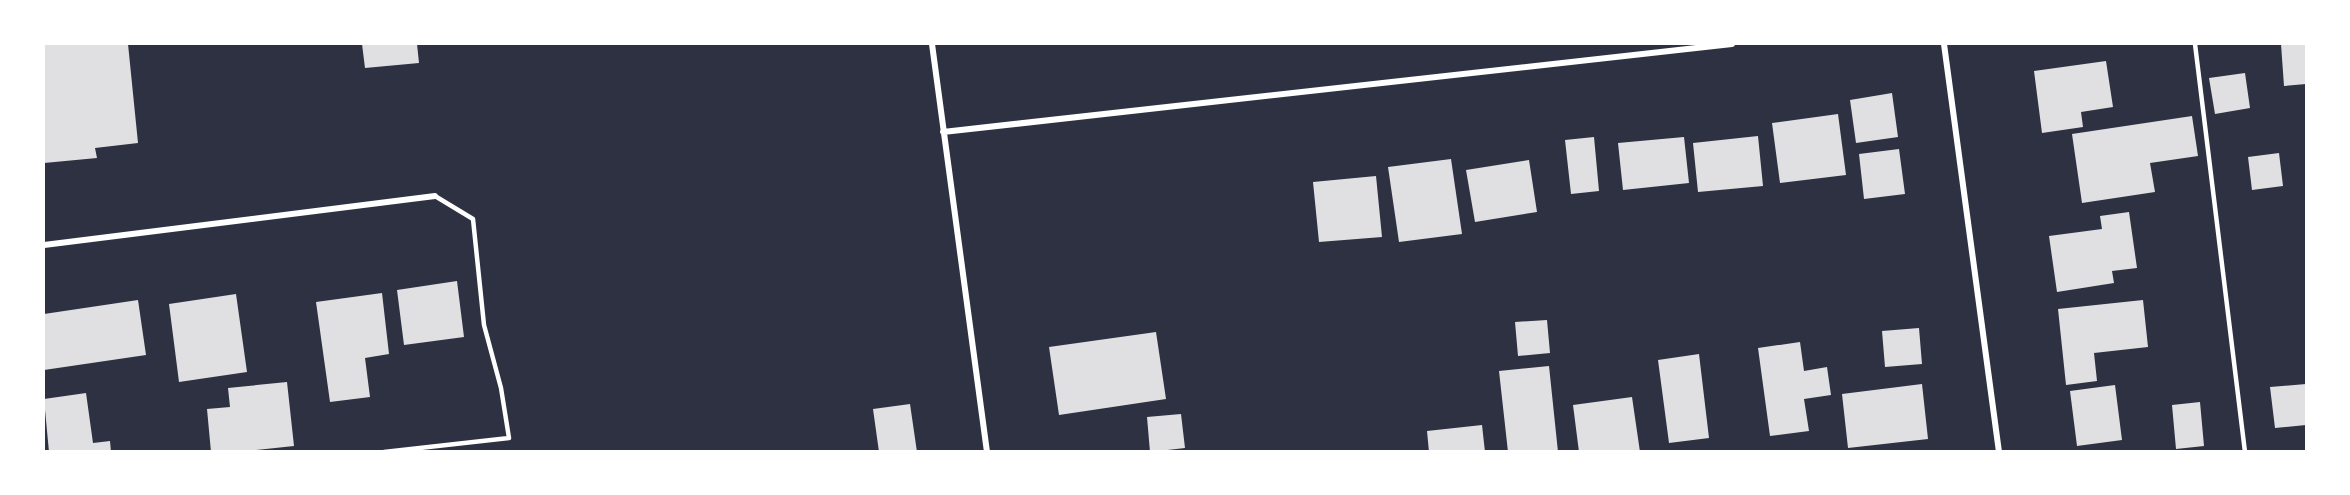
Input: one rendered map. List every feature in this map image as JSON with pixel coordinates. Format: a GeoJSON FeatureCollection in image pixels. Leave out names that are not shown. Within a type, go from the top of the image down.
{"type":"FeatureCollection","features":[{"type":"Feature","properties":{"kind":"street"},"geometry":{"type":"LineString","coordinates":[[932,44],[987,452]]}},
{"type":"Feature","properties":{"kind":"street"},"geometry":{"type":"LineString","coordinates":[[943,132],[1732,44]]}},
{"type":"Feature","properties":{"kind":"street"},"geometry":{"type":"LineString","coordinates":[[1944,44],[1999,452]]}},
{"type":"Feature","properties":{"kind":"street"},"geometry":{"type":"LineString","coordinates":[[44,245],[435,196]]}},
{"type":"Feature","properties":{"kind":"lane"},"geometry":{"type":"LineString","coordinates":[[2195,44],[2245,452]]}},
{"type":"Feature","properties":{"kind":"lane"},"geometry":{"type":"LineString","coordinates":[[384,452],[509,438],[501,388],[484,325],[473,219],[435,196]]}},
{"type":"Feature","properties":{"kind":"building"},"geometry":{"type":"Polygon","coordinates":[[[44,44],[128,44],[138,143],[95,148],[97,158],[44,163],[44,44]]]}},
{"type":"Feature","properties":{"kind":"building"},"geometry":{"type":"Polygon","coordinates":[[[362,44],[417,44],[419,63],[365,68],[362,44]]]}},
{"type":"Feature","properties":{"kind":"building"},"geometry":{"type":"Polygon","coordinates":[[[2281,44],[2306,44],[2306,84],[2284,86],[2281,44]]]}},
{"type":"Feature","properties":{"kind":"building"},"geometry":{"type":"Polygon","coordinates":[[[2106,61],[2113,107],[2081,112],[2083,127],[2042,133],[2034,71],[2106,61]]]}},
{"type":"Feature","properties":{"kind":"building"},"geometry":{"type":"Polygon","coordinates":[[[2245,73],[2250,108],[2215,114],[2209,78],[2245,73]]]}},
{"type":"Feature","properties":{"kind":"building"},"geometry":{"type":"Polygon","coordinates":[[[1892,93],[1898,137],[1856,143],[1850,100],[1892,93]]]}},
{"type":"Feature","properties":{"kind":"building"},"geometry":{"type":"Polygon","coordinates":[[[1838,114],[1846,175],[1780,183],[1772,123],[1838,114]]]}},
{"type":"Feature","properties":{"kind":"building"},"geometry":{"type":"Polygon","coordinates":[[[2192,116],[2198,156],[2150,163],[2155,192],[2082,203],[2072,134],[2192,116]]]}},
{"type":"Feature","properties":{"kind":"building"},"geometry":{"type":"Polygon","coordinates":[[[1758,136],[1763,186],[1698,192],[1693,143],[1758,136]]]}},
{"type":"Feature","properties":{"kind":"building"},"geometry":{"type":"Polygon","coordinates":[[[1594,137],[1599,191],[1571,194],[1565,140],[1594,137]]]}},
{"type":"Feature","properties":{"kind":"building"},"geometry":{"type":"Polygon","coordinates":[[[1684,137],[1689,183],[1623,190],[1618,143],[1684,137]]]}},
{"type":"Feature","properties":{"kind":"building"},"geometry":{"type":"Polygon","coordinates":[[[1899,149],[1905,194],[1864,199],[1859,154],[1899,149]]]}},
{"type":"Feature","properties":{"kind":"building"},"geometry":{"type":"Polygon","coordinates":[[[2279,153],[2283,186],[2252,190],[2248,157],[2279,153]]]}},
{"type":"Feature","properties":{"kind":"building"},"geometry":{"type":"Polygon","coordinates":[[[1451,159],[1462,234],[1399,242],[1388,167],[1451,159]]]}},
{"type":"Feature","properties":{"kind":"building"},"geometry":{"type":"Polygon","coordinates":[[[1529,160],[1537,212],[1475,222],[1466,170],[1529,160]]]}},
{"type":"Feature","properties":{"kind":"building"},"geometry":{"type":"Polygon","coordinates":[[[1376,176],[1382,237],[1319,242],[1313,182],[1376,176]]]}},
{"type":"Feature","properties":{"kind":"building"},"geometry":{"type":"Polygon","coordinates":[[[2129,212],[2137,268],[2112,271],[2114,283],[2057,292],[2049,236],[2102,229],[2100,216],[2129,212]]]}},
{"type":"Feature","properties":{"kind":"building"},"geometry":{"type":"Polygon","coordinates":[[[457,281],[464,337],[404,345],[397,290],[457,281]]]}},
{"type":"Feature","properties":{"kind":"building"},"geometry":{"type":"Polygon","coordinates":[[[382,293],[389,354],[365,358],[370,397],[330,402],[316,302],[382,293]]]}},
{"type":"Feature","properties":{"kind":"building"},"geometry":{"type":"Polygon","coordinates":[[[236,294],[247,372],[179,382],[169,304],[236,294]]]}},
{"type":"Feature","properties":{"kind":"building"},"geometry":{"type":"Polygon","coordinates":[[[138,300],[146,355],[44,370],[44,314],[138,300]]]}},
{"type":"Feature","properties":{"kind":"building"},"geometry":{"type":"Polygon","coordinates":[[[2143,300],[2148,347],[2094,353],[2097,381],[2066,385],[2058,309],[2143,300]]]}},
{"type":"Feature","properties":{"kind":"building"},"geometry":{"type":"Polygon","coordinates":[[[1547,320],[1550,353],[1518,356],[1515,322],[1547,320]]]}},
{"type":"Feature","properties":{"kind":"building"},"geometry":{"type":"Polygon","coordinates":[[[1919,328],[1922,364],[1885,367],[1882,331],[1919,328]]]}},
{"type":"Feature","properties":{"kind":"building"},"geometry":{"type":"Polygon","coordinates":[[[1156,332],[1166,399],[1059,415],[1049,347],[1156,332]]]}},
{"type":"Feature","properties":{"kind":"building"},"geometry":{"type":"Polygon","coordinates":[[[1800,342],[1804,371],[1827,367],[1831,395],[1804,399],[1809,431],[1770,436],[1758,348],[1800,342]]]}},
{"type":"Feature","properties":{"kind":"building"},"geometry":{"type":"Polygon","coordinates":[[[1699,354],[1709,438],[1669,443],[1658,360],[1699,354]]]}},
{"type":"Feature","properties":{"kind":"building"},"geometry":{"type":"Polygon","coordinates":[[[1549,366],[1558,452],[1508,452],[1499,371],[1549,366]]]}},
{"type":"Feature","properties":{"kind":"building"},"geometry":{"type":"Polygon","coordinates":[[[287,382],[294,446],[236,452],[211,452],[207,409],[230,407],[228,388],[287,382]]]}},
{"type":"Feature","properties":{"kind":"building"},"geometry":{"type":"Polygon","coordinates":[[[1922,384],[1928,439],[1848,448],[1842,394],[1922,384]]]}},
{"type":"Feature","properties":{"kind":"building"},"geometry":{"type":"Polygon","coordinates":[[[2306,384],[2306,425],[2275,428],[2270,387],[2306,384]]]}},
{"type":"Feature","properties":{"kind":"building"},"geometry":{"type":"Polygon","coordinates":[[[2115,385],[2122,440],[2077,446],[2070,391],[2115,385]]]}},
{"type":"Feature","properties":{"kind":"building"},"geometry":{"type":"Polygon","coordinates":[[[86,393],[93,443],[110,441],[111,452],[49,452],[44,399],[86,393]]]}},
{"type":"Feature","properties":{"kind":"building"},"geometry":{"type":"Polygon","coordinates":[[[1632,397],[1640,452],[1579,452],[1573,405],[1632,397]]]}},
{"type":"Feature","properties":{"kind":"building"},"geometry":{"type":"Polygon","coordinates":[[[2200,402],[2204,446],[2176,449],[2172,405],[2200,402]]]}},
{"type":"Feature","properties":{"kind":"building"},"geometry":{"type":"Polygon","coordinates":[[[910,404],[917,452],[879,452],[873,409],[910,404]]]}},
{"type":"Feature","properties":{"kind":"building"},"geometry":{"type":"Polygon","coordinates":[[[1181,414],[1185,448],[1150,452],[1147,417],[1181,414]]]}},
{"type":"Feature","properties":{"kind":"building"},"geometry":{"type":"Polygon","coordinates":[[[1482,425],[1485,452],[1429,452],[1427,431],[1482,425]]]}}]}
